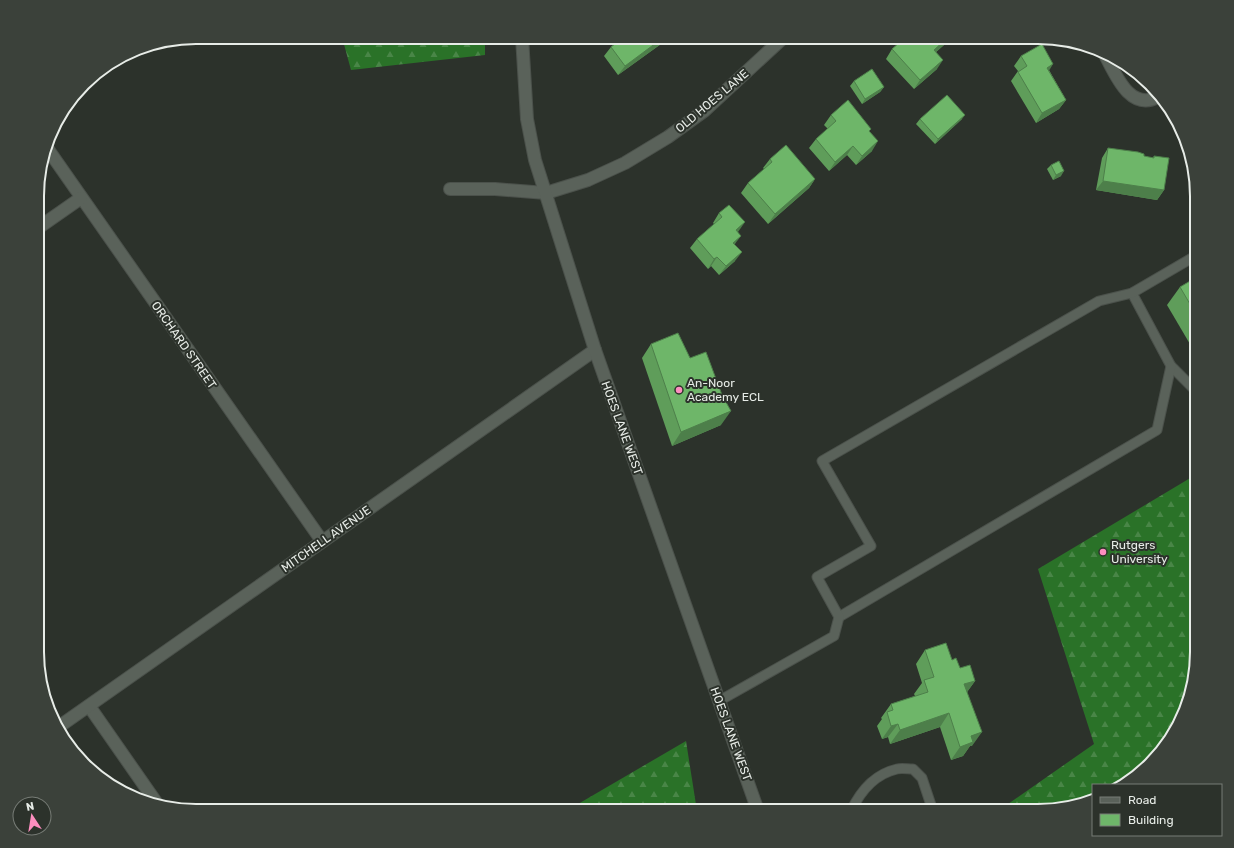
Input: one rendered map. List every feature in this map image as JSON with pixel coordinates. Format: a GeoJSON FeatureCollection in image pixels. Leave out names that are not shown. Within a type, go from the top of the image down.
{"type":"FeatureCollection","features":[{"type":"Feature","properties":{"kind":"street","name":"HOES LANE WEST"},"geometry":{"type":"LineString","coordinates":[[522,44],[527,120],[535,160],[595,350],[756,804]]}},
{"type":"Feature","properties":{"kind":"street","name":"OLD HOES LANE"},"geometry":{"type":"LineString","coordinates":[[546,193],[588,180],[625,163],[668,137],[704,111],[776,44]]}},
{"type":"Feature","properties":{"kind":"street"},"geometry":{"type":"LineString","coordinates":[[1117,66],[1130,95],[1144,101],[1154,98]]}},
{"type":"Feature","properties":{"kind":"street","name":"ORCHARD STREET"},"geometry":{"type":"LineString","coordinates":[[50,153],[322,541]]}},
{"type":"Feature","properties":{"kind":"street"},"geometry":{"type":"LineString","coordinates":[[450,189],[495,189],[546,193]]}},
{"type":"Feature","properties":{"kind":"street"},"geometry":{"type":"LineString","coordinates":[[44,224],[81,198]]}},
{"type":"Feature","properties":{"kind":"street","name":"MITCHELL AVENUE"},"geometry":{"type":"LineString","coordinates":[[62,724],[595,350]]}},
{"type":"Feature","properties":{"kind":"street"},"geometry":{"type":"LineString","coordinates":[[89,706],[153,798]]}},
{"type":"Feature","properties":{"kind":"lane"},"geometry":{"type":"LineString","coordinates":[[719,701],[834,636],[839,617],[817,577],[871,546],[822,461],[1099,301],[1132,293],[1190,259]]}},
{"type":"Feature","properties":{"kind":"lane"},"geometry":{"type":"LineString","coordinates":[[1132,293],[1172,366],[1190,385]]}},
{"type":"Feature","properties":{"kind":"lane"},"geometry":{"type":"LineString","coordinates":[[839,617],[1157,430],[1172,366]]}},
{"type":"Feature","properties":{"kind":"lane"},"geometry":{"type":"LineString","coordinates":[[854,804],[858,797],[874,780],[897,769],[913,769],[922,778],[931,804]]}},
{"type":"Feature","properties":{"kind":"green space"},"geometry":{"type":"Polygon","coordinates":[[[344,44],[485,44],[485,55],[351,70],[344,44]]]}},
{"type":"Feature","properties":{"kind":"green space"},"geometry":{"type":"Polygon","coordinates":[[[1190,478],[1190,662],[1182,701],[1170,728],[1159,745],[1131,773],[1114,784],[1092,784],[1092,794],[1058,803],[1008,804],[1094,744],[1038,569],[1190,478]]]}},
{"type":"Feature","properties":{"kind":"green space"},"geometry":{"type":"Polygon","coordinates":[[[686,741],[696,804],[578,804],[686,741]]]}},
{"type":"Feature","properties":{"kind":"building"},"geometry":{"type":"Polygon","coordinates":[[[615,44],[655,44],[625,66],[611,47],[615,44]]]}},
{"type":"Feature","properties":{"kind":"building"},"geometry":{"type":"Polygon","coordinates":[[[898,44],[940,44],[934,50],[943,60],[920,80],[892,49],[898,44]]]}},
{"type":"Feature","properties":{"kind":"building"},"geometry":{"type":"Polygon","coordinates":[[[1042,44],[1053,64],[1047,68],[1066,100],[1042,113],[1018,72],[1027,66],[1021,56],[1042,44]]]}},
{"type":"Feature","properties":{"kind":"building"},"geometry":{"type":"Polygon","coordinates":[[[872,69],[884,87],[865,99],[854,81],[872,69]]]}},
{"type":"Feature","properties":{"kind":"building"},"geometry":{"type":"Polygon","coordinates":[[[947,95],[965,115],[938,139],[920,119],[947,95]]]}},
{"type":"Feature","properties":{"kind":"building"},"geometry":{"type":"Polygon","coordinates":[[[848,100],[871,129],[869,131],[878,141],[862,156],[853,146],[835,162],[816,139],[836,121],[831,115],[848,100]]]}},
{"type":"Feature","properties":{"kind":"building"},"geometry":{"type":"Polygon","coordinates":[[[786,145],[815,179],[775,214],[748,183],[772,162],[770,159],[786,145]]]}},
{"type":"Feature","properties":{"kind":"building"},"geometry":{"type":"Polygon","coordinates":[[[1108,148],[1138,152],[1144,154],[1144,156],[1154,158],[1154,156],[1169,158],[1164,190],[1103,181],[1108,148]]]}},
{"type":"Feature","properties":{"kind":"building"},"geometry":{"type":"Polygon","coordinates":[[[1059,161],[1064,171],[1056,175],[1051,165],[1059,161]]]}},
{"type":"Feature","properties":{"kind":"building"},"geometry":{"type":"Polygon","coordinates":[[[729,205],[745,222],[736,230],[741,236],[733,243],[742,252],[726,266],[717,257],[714,259],[697,239],[722,217],[719,213],[729,205]]]}},
{"type":"Feature","properties":{"kind":"building"},"geometry":{"type":"Polygon","coordinates":[[[1190,281],[1190,304],[1180,287],[1190,281]]]}},
{"type":"Feature","properties":{"kind":"building","name":"An-Noor Academy ECL"},"geometry":{"type":"Polygon","coordinates":[[[678,333],[690,358],[706,352],[722,395],[731,411],[681,432],[651,344],[678,333]]]}},
{"type":"Feature","properties":{"kind":"building"},"geometry":{"type":"Polygon","coordinates":[[[946,643],[952,660],[956,658],[960,668],[970,665],[975,681],[964,684],[982,732],[971,736],[973,742],[960,747],[949,713],[900,730],[898,724],[891,726],[887,712],[893,710],[891,704],[928,692],[924,680],[934,677],[925,650],[946,643]]]}},
{"type":"Feature","properties":{"kind":"place","name":"An-Noor Academy ECL"},"geometry":{"type":"Point","coordinates":[679,390]}},
{"type":"Feature","properties":{"kind":"place","name":"Rutgers University"},"geometry":{"type":"Point","coordinates":[1103,552]}}]}
